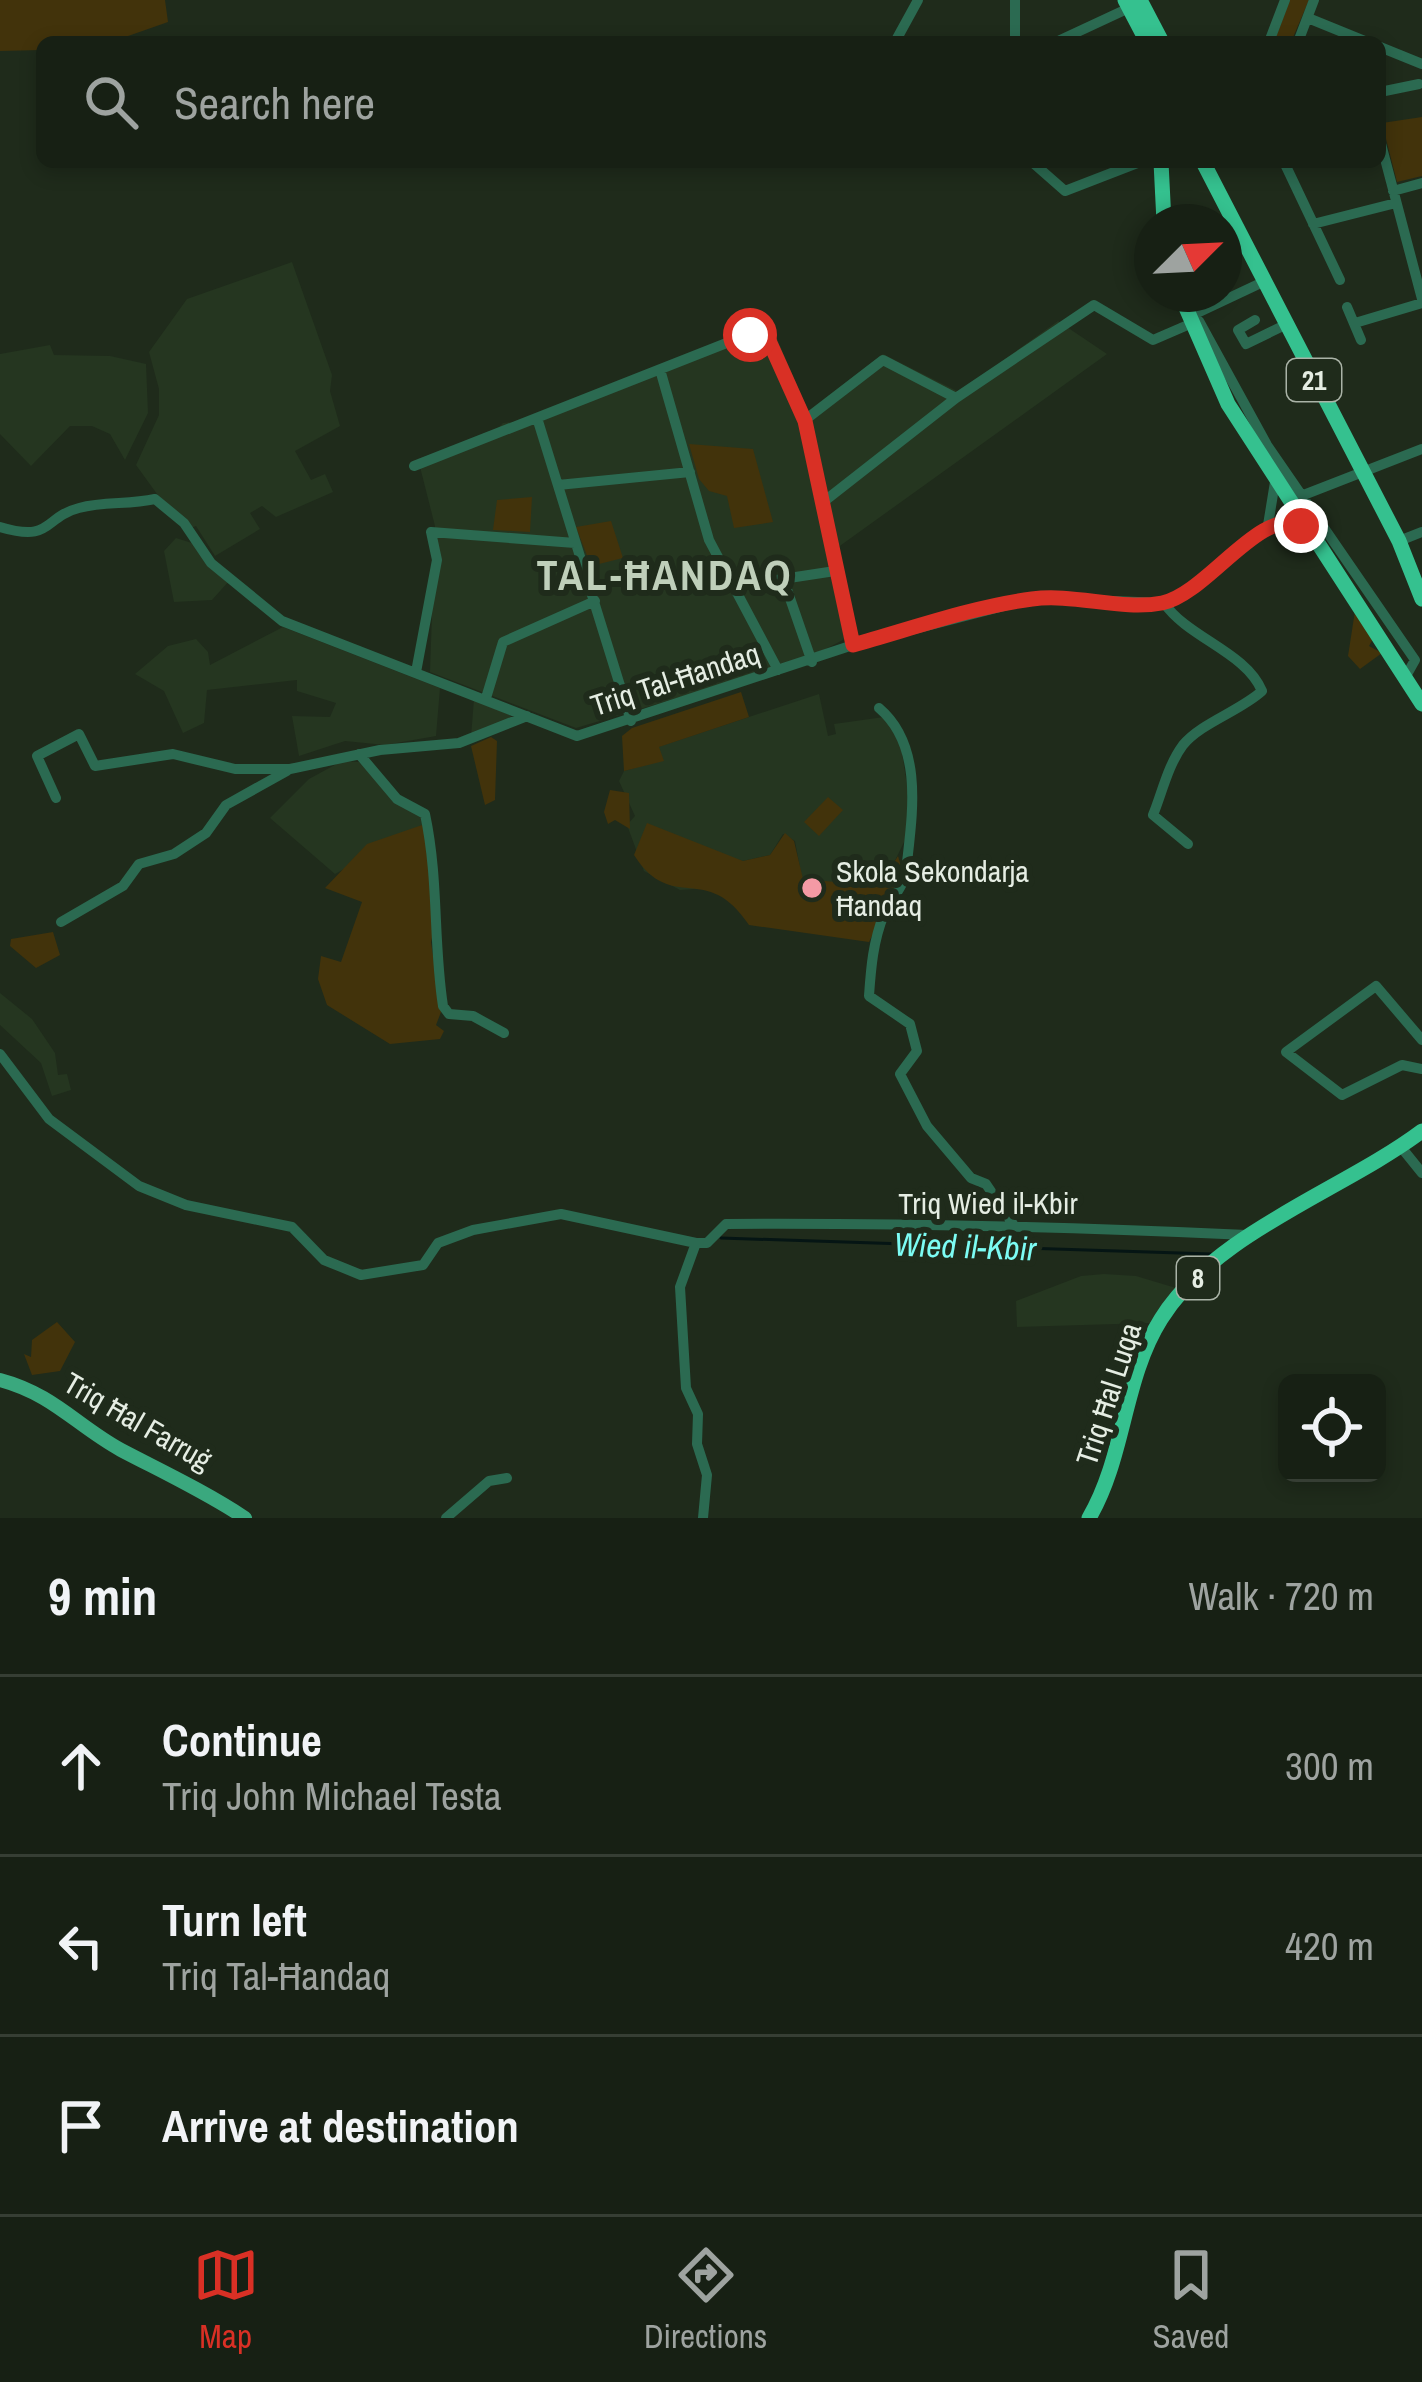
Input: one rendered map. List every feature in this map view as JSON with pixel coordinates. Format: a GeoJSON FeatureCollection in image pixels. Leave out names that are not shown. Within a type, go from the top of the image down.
{"type":"FeatureCollection","features":[{"type":"Feature","properties":{"kind":"highway"},"geometry":{"type":"LineString","coordinates":[[1132,3],[1145,36]]}},
{"type":"Feature","properties":{"kind":"highway"},"geometry":{"type":"LineString","coordinates":[[1132,3],[1157,36]]}},
{"type":"Feature","properties":{"kind":"highway"},"geometry":{"type":"LineString","coordinates":[[1161,168],[1163,204]]}},
{"type":"Feature","properties":{"kind":"highway","name":"21"},"geometry":{"type":"LineString","coordinates":[[1206,168],[1399,541],[1422,599]]}},
{"type":"Feature","properties":{"kind":"highway"},"geometry":{"type":"LineString","coordinates":[[1190,312],[1228,404],[1422,704]]}},
{"type":"Feature","properties":{"kind":"highway"},"geometry":{"type":"LineString","coordinates":[[1228,404],[1251,418]]}},
{"type":"Feature","properties":{"kind":"highway","name":"Triq Ħal Luqa"},"geometry":{"type":"LineString","coordinates":[[1089,1518],[1104,1490],[1159,1321],[1187,1287],[1251,1235],[1401,1148],[1422,1131]]}},
{"type":"Feature","properties":{"kind":"main road","name":"Triq Ħal Farruġ"},"geometry":{"type":"LineString","coordinates":[[0,1380],[78,1415],[118,1448],[244,1518]]}},
{"type":"Feature","properties":{"kind":"street"},"geometry":{"type":"LineString","coordinates":[[898,36],[918,0]]}},
{"type":"Feature","properties":{"kind":"street"},"geometry":{"type":"LineString","coordinates":[[1015,0],[1015,36]]}},
{"type":"Feature","properties":{"kind":"street"},"geometry":{"type":"LineString","coordinates":[[1271,36],[1286,0]]}},
{"type":"Feature","properties":{"kind":"street"},"geometry":{"type":"LineString","coordinates":[[1300,36],[1314,0]]}},
{"type":"Feature","properties":{"kind":"street"},"geometry":{"type":"LineString","coordinates":[[1068,36],[1132,3]]}},
{"type":"Feature","properties":{"kind":"street"},"geometry":{"type":"LineString","coordinates":[[1308,18],[1352,36]]}},
{"type":"Feature","properties":{"kind":"street"},"geometry":{"type":"LineString","coordinates":[[1386,51],[1421,77]]}},
{"type":"Feature","properties":{"kind":"street"},"geometry":{"type":"LineString","coordinates":[[1386,90],[1421,77]]}},
{"type":"Feature","properties":{"kind":"street"},"geometry":{"type":"LineString","coordinates":[[1355,322],[1422,301],[1386,164]]}},
{"type":"Feature","properties":{"kind":"street"},"geometry":{"type":"LineString","coordinates":[[1039,168],[1065,190],[1124,168]]}},
{"type":"Feature","properties":{"kind":"street"},"geometry":{"type":"LineString","coordinates":[[1287,168],[1340,280]]}},
{"type":"Feature","properties":{"kind":"street"},"geometry":{"type":"LineString","coordinates":[[1313,224],[1422,183]]}},
{"type":"Feature","properties":{"kind":"street"},"geometry":{"type":"LineString","coordinates":[[822,503],[956,398],[1094,305],[1153,340],[1263,282]]}},
{"type":"Feature","properties":{"kind":"street"},"geometry":{"type":"LineString","coordinates":[[1347,307],[1361,340]]}},
{"type":"Feature","properties":{"kind":"street"},"geometry":{"type":"LineString","coordinates":[[1193,318],[1301,496],[1419,661],[1413,684]]}},
{"type":"Feature","properties":{"kind":"street"},"geometry":{"type":"LineString","coordinates":[[1255,320],[1238,329],[1246,344],[1285,325]]}},
{"type":"Feature","properties":{"kind":"street"},"geometry":{"type":"LineString","coordinates":[[414,466],[661,373],[757,331],[766,334],[805,421],[853,645]]}},
{"type":"Feature","properties":{"kind":"street"},"geometry":{"type":"LineString","coordinates":[[805,421],[884,360],[956,398]]}},
{"type":"Feature","properties":{"kind":"street"},"geometry":{"type":"LineString","coordinates":[[661,373],[709,540],[778,670]]}},
{"type":"Feature","properties":{"kind":"street"},"geometry":{"type":"LineString","coordinates":[[538,421],[632,721]]}},
{"type":"Feature","properties":{"kind":"street"},"geometry":{"type":"LineString","coordinates":[[1301,496],[1422,448]]}},
{"type":"Feature","properties":{"kind":"street"},"geometry":{"type":"LineString","coordinates":[[558,485],[690,472]]}},
{"type":"Feature","properties":{"kind":"street"},"geometry":{"type":"LineString","coordinates":[[1189,844],[1153,815],[1162,787],[1185,742],[1243,709],[1262,691],[1256,676],[1178,624],[1164,603],[1207,578],[1268,525],[1276,503],[1274,476]]}},
{"type":"Feature","properties":{"kind":"street","name":"Triq Tal-Ħandaq"},"geometry":{"type":"LineString","coordinates":[[0,527],[27,534],[57,524],[70,510],[155,499],[184,524],[211,563],[282,621],[577,736],[853,645],[1035,598],[1164,603]]}},
{"type":"Feature","properties":{"kind":"street"},"geometry":{"type":"LineString","coordinates":[[1268,525],[1293,522],[1317,540]]}},
{"type":"Feature","properties":{"kind":"street"},"geometry":{"type":"LineString","coordinates":[[416,672],[437,560],[431,532],[575,543]]}},
{"type":"Feature","properties":{"kind":"street"},"geometry":{"type":"LineString","coordinates":[[1399,541],[1422,532]]}},
{"type":"Feature","properties":{"kind":"street"},"geometry":{"type":"LineString","coordinates":[[730,587],[836,571]]}},
{"type":"Feature","properties":{"kind":"street"},"geometry":{"type":"LineString","coordinates":[[784,578],[812,662]]}},
{"type":"Feature","properties":{"kind":"street"},"geometry":{"type":"LineString","coordinates":[[487,698],[503,642],[595,601]]}},
{"type":"Feature","properties":{"kind":"street"},"geometry":{"type":"LineString","coordinates":[[879,708],[896,723],[907,746],[914,824],[902,858],[906,872],[873,945],[869,996],[910,1024],[916,1052],[899,1074],[927,1126],[971,1178],[986,1184],[1013,1224]]}},
{"type":"Feature","properties":{"kind":"street"},"geometry":{"type":"LineString","coordinates":[[56,798],[37,756],[79,734],[95,766],[173,754],[235,769],[290,769],[359,754],[459,743],[527,716]]}},
{"type":"Feature","properties":{"kind":"street"},"geometry":{"type":"LineString","coordinates":[[359,754],[397,799],[424,814],[437,868],[440,922],[434,943],[443,1006],[449,1014],[473,1016],[504,1033]]}},
{"type":"Feature","properties":{"kind":"street"},"geometry":{"type":"LineString","coordinates":[[61,922],[123,886],[140,864],[174,854],[206,833],[226,805],[290,769]]}},
{"type":"Feature","properties":{"kind":"street"},"geometry":{"type":"LineString","coordinates":[[1422,1040],[1376,986],[1286,1052],[1342,1095],[1402,1065],[1422,1069]]}},
{"type":"Feature","properties":{"kind":"street"},"geometry":{"type":"LineString","coordinates":[[0,1054],[49,1119],[139,1186],[186,1205],[292,1227],[324,1260],[361,1275],[423,1264],[438,1244],[473,1230],[561,1214],[701,1243],[680,1287],[686,1388],[698,1414],[697,1444],[706,1475],[704,1518]]}},
{"type":"Feature","properties":{"kind":"street"},"geometry":{"type":"LineString","coordinates":[[1401,1148],[1422,1173]]}},
{"type":"Feature","properties":{"kind":"street","name":"Triq Wied il-Kbir"},"geometry":{"type":"LineString","coordinates":[[701,1243],[726,1223],[851,1223],[895,1228],[1013,1224],[1251,1235]]}},
{"type":"Feature","properties":{"kind":"street"},"geometry":{"type":"LineString","coordinates":[[446,1518],[489,1481],[507,1478]]}},
{"type":"Feature","properties":{"kind":"street"},"geometry":{"type":"LineString","coordinates":[[214,1518],[225,1505]]}},
{"type":"Feature","properties":{"kind":"shaded area"},"geometry":{"type":"Polygon","coordinates":[[[0,0],[165,0],[168,22],[128,36],[36,36],[36,50],[0,51],[0,0]]]}},
{"type":"Feature","properties":{"kind":"shaded area"},"geometry":{"type":"Polygon","coordinates":[[[1290,0],[1309,0],[1294,36],[1276,36],[1290,0]]]}},
{"type":"Feature","properties":{"kind":"shaded area"},"geometry":{"type":"Polygon","coordinates":[[[1422,117],[1422,176],[1397,182],[1386,122],[1422,117]]]}},
{"type":"Feature","properties":{"kind":"shaded area"},"geometry":{"type":"Polygon","coordinates":[[[292,262],[332,375],[330,391],[340,426],[295,451],[311,480],[325,474],[333,492],[276,517],[262,506],[250,513],[260,529],[215,556],[196,526],[191,528],[157,494],[136,465],[159,415],[159,389],[149,352],[187,299],[292,262]]]}},
{"type":"Feature","properties":{"kind":"shaded area"},"geometry":{"type":"Polygon","coordinates":[[[1058,321],[1107,354],[837,548],[854,634],[805,660],[576,728],[430,672],[435,526],[418,459],[494,432],[503,423],[543,418],[764,324],[773,329],[808,411],[883,354],[959,392],[1058,321]]]}},
{"type":"Feature","properties":{"kind":"shaded area"},"geometry":{"type":"Polygon","coordinates":[[[50,345],[54,355],[110,356],[146,364],[148,413],[125,460],[110,434],[92,426],[70,426],[31,466],[0,434],[0,354],[50,345]]]}},
{"type":"Feature","properties":{"kind":"shaded area"},"geometry":{"type":"Polygon","coordinates":[[[689,444],[753,449],[773,522],[734,528],[727,496],[709,491],[699,479],[689,444]]]}},
{"type":"Feature","properties":{"kind":"shaded area"},"geometry":{"type":"Polygon","coordinates":[[[532,497],[530,532],[493,530],[497,500],[532,497]]]}},
{"type":"Feature","properties":{"kind":"shaded area"},"geometry":{"type":"Polygon","coordinates":[[[611,521],[623,558],[591,566],[576,527],[611,521]]]}},
{"type":"Feature","properties":{"kind":"shaded area"},"geometry":{"type":"Polygon","coordinates":[[[176,538],[195,544],[229,581],[212,600],[174,602],[164,551],[176,538]]]}},
{"type":"Feature","properties":{"kind":"shaded area"},"geometry":{"type":"Polygon","coordinates":[[[1355,611],[1373,639],[1369,646],[1382,653],[1360,669],[1348,656],[1355,611]]]}},
{"type":"Feature","properties":{"kind":"shaded area"},"geometry":{"type":"Polygon","coordinates":[[[283,627],[440,688],[436,736],[385,745],[345,741],[299,756],[292,716],[330,717],[336,703],[297,691],[297,680],[207,690],[204,723],[183,733],[164,691],[135,674],[168,646],[196,639],[208,652],[210,665],[283,627]]]}},
{"type":"Feature","properties":{"kind":"shaded area"},"geometry":{"type":"Polygon","coordinates":[[[741,692],[749,717],[659,747],[664,761],[624,771],[622,736],[632,728],[741,692]]]}},
{"type":"Feature","properties":{"kind":"shaded area","name":"Skola Sekondarja Ħandaq"},"geometry":{"type":"Polygon","coordinates":[[[819,694],[828,736],[836,734],[834,724],[884,717],[901,746],[910,805],[905,840],[884,883],[872,887],[802,879],[795,841],[783,834],[770,855],[743,861],[728,857],[731,896],[708,888],[680,890],[644,871],[627,825],[635,816],[619,781],[624,771],[663,760],[658,747],[819,694]]]}},
{"type":"Feature","properties":{"kind":"shaded area"},"geometry":{"type":"Polygon","coordinates":[[[474,699],[510,715],[511,718],[471,737],[474,699]]]}},
{"type":"Feature","properties":{"kind":"shaded area"},"geometry":{"type":"Polygon","coordinates":[[[491,737],[497,741],[495,800],[485,805],[471,746],[491,737]]]}},
{"type":"Feature","properties":{"kind":"shaded area"},"geometry":{"type":"Polygon","coordinates":[[[342,761],[359,762],[397,802],[419,813],[425,824],[335,874],[270,818],[309,779],[342,761]]]}},
{"type":"Feature","properties":{"kind":"shaded area"},"geometry":{"type":"Polygon","coordinates":[[[610,790],[629,793],[630,829],[615,820],[608,824],[604,812],[610,790]]]}},
{"type":"Feature","properties":{"kind":"shaded area"},"geometry":{"type":"Polygon","coordinates":[[[828,797],[843,810],[819,836],[804,822],[828,797]]]}},
{"type":"Feature","properties":{"kind":"shaded area","name":"Skola Sekondarja Ħandaq"},"geometry":{"type":"Polygon","coordinates":[[[647,823],[743,861],[770,855],[785,833],[794,841],[803,879],[879,886],[898,856],[903,873],[869,942],[749,925],[718,895],[662,882],[648,873],[634,855],[647,823]]]}},
{"type":"Feature","properties":{"kind":"shaded area"},"geometry":{"type":"Polygon","coordinates":[[[425,824],[436,922],[431,942],[441,1012],[436,1025],[444,1031],[440,1039],[390,1044],[327,1005],[318,979],[321,956],[341,962],[362,902],[325,888],[367,844],[425,824]]]}},
{"type":"Feature","properties":{"kind":"shaded area"},"geometry":{"type":"Polygon","coordinates":[[[53,932],[60,955],[36,968],[10,946],[11,939],[53,932]]]}},
{"type":"Feature","properties":{"kind":"shaded area"},"geometry":{"type":"Polygon","coordinates":[[[0,993],[32,1019],[55,1053],[58,1075],[67,1074],[71,1090],[52,1096],[41,1063],[0,1025],[0,993]]]}},
{"type":"Feature","properties":{"kind":"shaded area"},"geometry":{"type":"Polygon","coordinates":[[[1081,1276],[1136,1276],[1176,1288],[1150,1323],[1017,1327],[1016,1301],[1081,1276]]]}},
{"type":"Feature","properties":{"kind":"shaded area"},"geometry":{"type":"Polygon","coordinates":[[[57,1322],[75,1342],[60,1371],[32,1375],[24,1354],[31,1357],[32,1340],[57,1322]]]}},
{"type":"Feature","properties":{"kind":"waterway","name":"Wied il-Kbir"},"geometry":{"type":"LineString","coordinates":[[721,1238],[1211,1254]]}},
{"type":"Feature","properties":{"kind":"place","name":"Skola Sekondarja Ħandaq"},"geometry":{"type":"Point","coordinates":[812,888]}},
{"type":"Feature","properties":{"kind":"district","name":"TAL-ĦANDAQ"},"geometry":{"type":"Point","coordinates":[665,575]}},
{"type":"Feature","properties":{"kind":"route"},"geometry":{"type":"LineString","coordinates":[[750,335],[766,334],[805,421],[853,645],[1035,598],[1164,603],[1207,578],[1268,525],[1285,520],[1301,526]]}}]}
